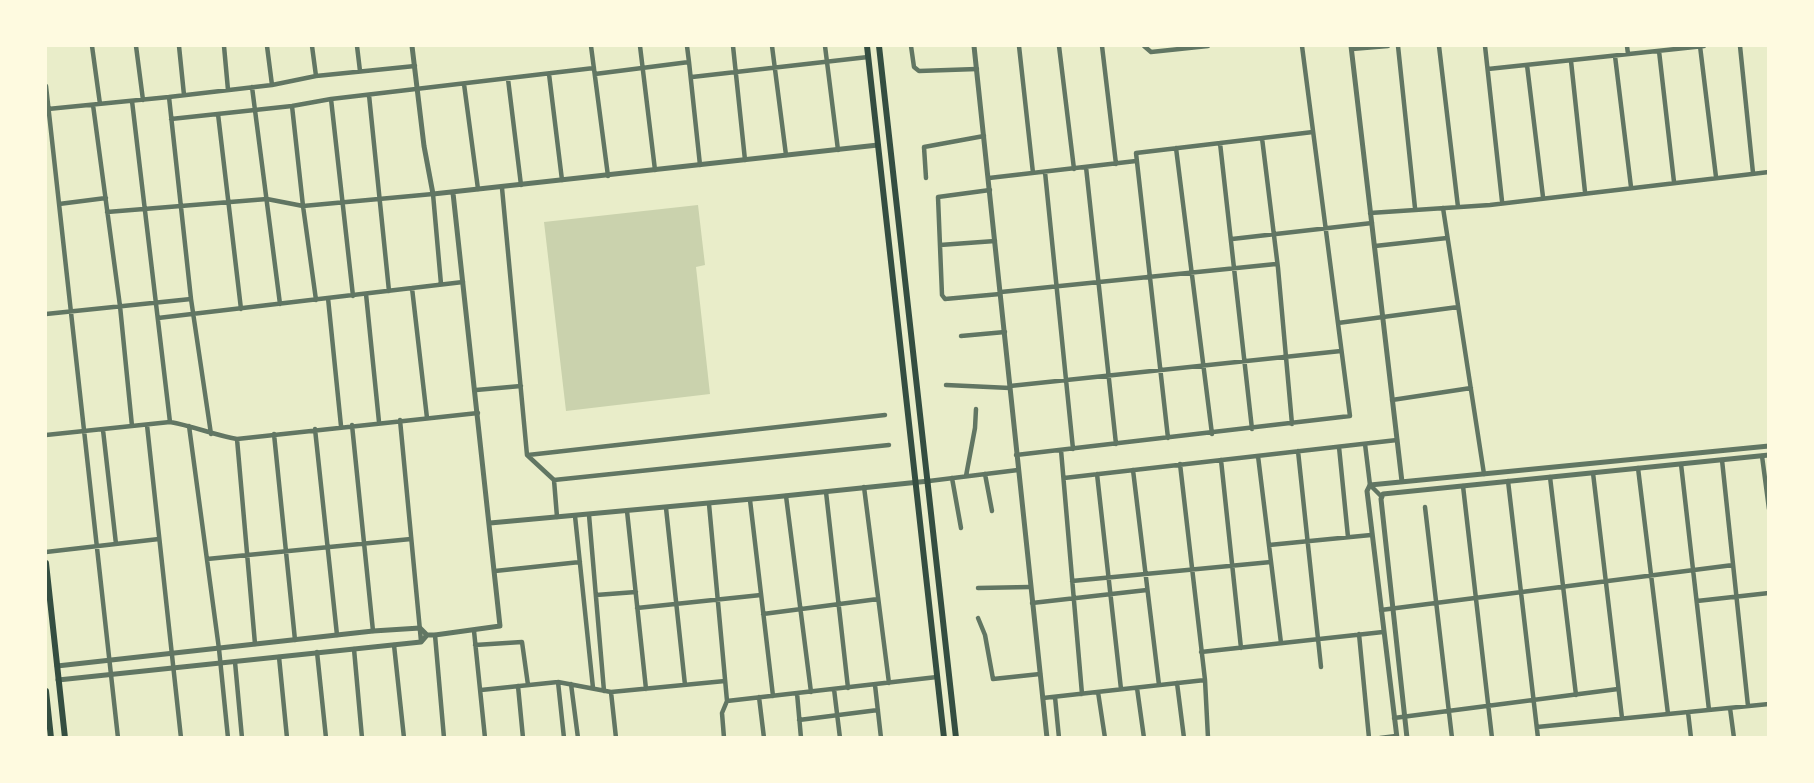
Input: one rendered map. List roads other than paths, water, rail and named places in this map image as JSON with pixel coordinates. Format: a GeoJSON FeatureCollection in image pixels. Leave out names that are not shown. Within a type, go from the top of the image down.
{"type":"FeatureCollection","features":[{"type":"Feature","properties":{"kind":"main road"},"geometry":{"type":"LineString","coordinates":[[867,46],[944,737]]}},
{"type":"Feature","properties":{"kind":"main road"},"geometry":{"type":"LineString","coordinates":[[879,46],[956,737]]}},
{"type":"Feature","properties":{"kind":"main road"},"geometry":{"type":"LineString","coordinates":[[46,563],[65,737]]}},
{"type":"Feature","properties":{"kind":"main road"},"geometry":{"type":"LineString","coordinates":[[46,691],[51,737]]}},
{"type":"Feature","properties":{"kind":"street"},"geometry":{"type":"LineString","coordinates":[[92,46],[100,104]]}},
{"type":"Feature","properties":{"kind":"street"},"geometry":{"type":"LineString","coordinates":[[136,46],[143,100]]}},
{"type":"Feature","properties":{"kind":"street"},"geometry":{"type":"LineString","coordinates":[[179,46],[184,95]]}},
{"type":"Feature","properties":{"kind":"street"},"geometry":{"type":"LineString","coordinates":[[224,46],[228,90]]}},
{"type":"Feature","properties":{"kind":"street"},"geometry":{"type":"LineString","coordinates":[[267,46],[272,85]]}},
{"type":"Feature","properties":{"kind":"street"},"geometry":{"type":"LineString","coordinates":[[312,46],[316,76]]}},
{"type":"Feature","properties":{"kind":"street"},"geometry":{"type":"LineString","coordinates":[[357,46],[360,71]]}},
{"type":"Feature","properties":{"kind":"street"},"geometry":{"type":"LineString","coordinates":[[412,46],[433,194],[441,284]]}},
{"type":"Feature","properties":{"kind":"street"},"geometry":{"type":"LineString","coordinates":[[592,46],[608,176]]}},
{"type":"Feature","properties":{"kind":"street"},"geometry":{"type":"LineString","coordinates":[[640,46],[656,170]]}},
{"type":"Feature","properties":{"kind":"street"},"geometry":{"type":"LineString","coordinates":[[687,46],[700,165]]}},
{"type":"Feature","properties":{"kind":"street"},"geometry":{"type":"LineString","coordinates":[[733,46],[745,160]]}},
{"type":"Feature","properties":{"kind":"street"},"geometry":{"type":"LineString","coordinates":[[772,46],[786,156]]}},
{"type":"Feature","properties":{"kind":"street"},"geometry":{"type":"LineString","coordinates":[[825,46],[838,150]]}},
{"type":"Feature","properties":{"kind":"street"},"geometry":{"type":"LineString","coordinates":[[911,46],[914,66],[919,71],[977,69]]}},
{"type":"Feature","properties":{"kind":"street"},"geometry":{"type":"LineString","coordinates":[[974,46],[1047,737]]}},
{"type":"Feature","properties":{"kind":"street"},"geometry":{"type":"LineString","coordinates":[[1019,46],[1033,173]]}},
{"type":"Feature","properties":{"kind":"street"},"geometry":{"type":"LineString","coordinates":[[1059,46],[1074,169]]}},
{"type":"Feature","properties":{"kind":"street"},"geometry":{"type":"LineString","coordinates":[[1102,46],[1116,164]]}},
{"type":"Feature","properties":{"kind":"street"},"geometry":{"type":"LineString","coordinates":[[1144,46],[1151,52],[1208,46]]}},
{"type":"Feature","properties":{"kind":"street"},"geometry":{"type":"LineString","coordinates":[[1150,46],[1151,52]]}},
{"type":"Feature","properties":{"kind":"street"},"geometry":{"type":"LineString","coordinates":[[1016,455],[1350,416],[1302,46]]}},
{"type":"Feature","properties":{"kind":"street"},"geometry":{"type":"LineString","coordinates":[[1388,46],[1351,47],[1402,482]]}},
{"type":"Feature","properties":{"kind":"street"},"geometry":{"type":"LineString","coordinates":[[1398,46],[1415,208]]}},
{"type":"Feature","properties":{"kind":"street"},"geometry":{"type":"LineString","coordinates":[[1439,46],[1458,207]]}},
{"type":"Feature","properties":{"kind":"street"},"geometry":{"type":"LineString","coordinates":[[1485,46],[1502,201]]}},
{"type":"Feature","properties":{"kind":"street"},"geometry":{"type":"LineString","coordinates":[[1628,46],[1628,54]]}},
{"type":"Feature","properties":{"kind":"street"},"geometry":{"type":"LineString","coordinates":[[1488,69],[1702,46],[1716,177]]}},
{"type":"Feature","properties":{"kind":"street"},"geometry":{"type":"LineString","coordinates":[[1741,46],[1753,173]]}},
{"type":"Feature","properties":{"kind":"street"},"geometry":{"type":"LineString","coordinates":[[1659,51],[1674,182]]}},
{"type":"Feature","properties":{"kind":"street"},"geometry":{"type":"LineString","coordinates":[[1615,55],[1631,187]]}},
{"type":"Feature","properties":{"kind":"street"},"geometry":{"type":"LineString","coordinates":[[691,77],[868,57]]}},
{"type":"Feature","properties":{"kind":"street"},"geometry":{"type":"LineString","coordinates":[[1571,60],[1586,192]]}},
{"type":"Feature","properties":{"kind":"street"},"geometry":{"type":"LineString","coordinates":[[171,119],[292,107],[331,99],[549,74],[689,62]]}},
{"type":"Feature","properties":{"kind":"street"},"geometry":{"type":"LineString","coordinates":[[1527,65],[1543,197]]}},
{"type":"Feature","properties":{"kind":"street"},"geometry":{"type":"LineString","coordinates":[[48,109],[272,85],[316,76],[415,66]]}},
{"type":"Feature","properties":{"kind":"street"},"geometry":{"type":"LineString","coordinates":[[549,74],[562,181]]}},
{"type":"Feature","properties":{"kind":"street"},"geometry":{"type":"LineString","coordinates":[[508,79],[521,186]]}},
{"type":"Feature","properties":{"kind":"street"},"geometry":{"type":"LineString","coordinates":[[464,84],[478,190]]}},
{"type":"Feature","properties":{"kind":"street"},"geometry":{"type":"LineString","coordinates":[[46,86],[118,737]]}},
{"type":"Feature","properties":{"kind":"street"},"geometry":{"type":"LineString","coordinates":[[252,87],[280,304]]}},
{"type":"Feature","properties":{"kind":"street"},"geometry":{"type":"LineString","coordinates":[[369,95],[389,291]]}},
{"type":"Feature","properties":{"kind":"street"},"geometry":{"type":"LineString","coordinates":[[169,97],[191,299],[211,434]]}},
{"type":"Feature","properties":{"kind":"street"},"geometry":{"type":"LineString","coordinates":[[331,99],[353,296]]}},
{"type":"Feature","properties":{"kind":"street"},"geometry":{"type":"LineString","coordinates":[[132,101],[170,422]]}},
{"type":"Feature","properties":{"kind":"street"},"geometry":{"type":"LineString","coordinates":[[93,105],[120,306],[132,426]]}},
{"type":"Feature","properties":{"kind":"street"},"geometry":{"type":"LineString","coordinates":[[292,107],[316,300]]}},
{"type":"Feature","properties":{"kind":"street"},"geometry":{"type":"LineString","coordinates":[[218,114],[241,309]]}},
{"type":"Feature","properties":{"kind":"street"},"geometry":{"type":"LineString","coordinates":[[1168,438],[1136,153],[1313,132]]}},
{"type":"Feature","properties":{"kind":"street"},"geometry":{"type":"LineString","coordinates":[[926,178],[923,147],[984,136]]}},
{"type":"Feature","properties":{"kind":"street"},"geometry":{"type":"LineString","coordinates":[[1262,138],[1278,268],[1292,424]]}},
{"type":"Feature","properties":{"kind":"street"},"geometry":{"type":"LineString","coordinates":[[1220,143],[1252,429]]}},
{"type":"Feature","properties":{"kind":"street"},"geometry":{"type":"LineString","coordinates":[[107,212],[267,199],[303,206],[380,200],[878,145]]}},
{"type":"Feature","properties":{"kind":"street"},"geometry":{"type":"LineString","coordinates":[[1177,148],[1212,434]]}},
{"type":"Feature","properties":{"kind":"street"},"geometry":{"type":"LineString","coordinates":[[989,178],[1136,162]]}},
{"type":"Feature","properties":{"kind":"street"},"geometry":{"type":"LineString","coordinates":[[1086,167],[1116,444]]}},
{"type":"Feature","properties":{"kind":"street"},"geometry":{"type":"LineString","coordinates":[[1045,172],[1073,449]]}},
{"type":"Feature","properties":{"kind":"street"},"geometry":{"type":"LineString","coordinates":[[1370,213],[1458,207],[1769,172]]}},
{"type":"Feature","properties":{"kind":"street"},"geometry":{"type":"LineString","coordinates":[[502,188],[527,456],[554,480],[557,518]]}},
{"type":"Feature","properties":{"kind":"street"},"geometry":{"type":"LineString","coordinates":[[990,190],[938,196],[943,299],[1276,264]]}},
{"type":"Feature","properties":{"kind":"street"},"geometry":{"type":"LineString","coordinates":[[57,666],[337,635],[420,628],[427,635],[435,635],[500,626],[491,523],[453,193]]}},
{"type":"Feature","properties":{"kind":"street"},"geometry":{"type":"LineString","coordinates":[[59,204],[106,198]]}},
{"type":"Feature","properties":{"kind":"street"},"geometry":{"type":"LineString","coordinates":[[1443,208],[1484,474]]}},
{"type":"Feature","properties":{"kind":"street"},"geometry":{"type":"LineString","coordinates":[[1232,239],[1372,223]]}},
{"type":"Feature","properties":{"kind":"street"},"geometry":{"type":"LineString","coordinates":[[1375,246],[1447,237]]}},
{"type":"Feature","properties":{"kind":"street"},"geometry":{"type":"LineString","coordinates":[[940,245],[996,241]]}},
{"type":"Feature","properties":{"kind":"street"},"geometry":{"type":"LineString","coordinates":[[158,318],[464,282]]}},
{"type":"Feature","properties":{"kind":"street"},"geometry":{"type":"LineString","coordinates":[[412,288],[427,418]]}},
{"type":"Feature","properties":{"kind":"street"},"geometry":{"type":"LineString","coordinates":[[366,294],[379,422]]}},
{"type":"Feature","properties":{"kind":"street"},"geometry":{"type":"LineString","coordinates":[[46,314],[191,299]]}},
{"type":"Feature","properties":{"kind":"street"},"geometry":{"type":"LineString","coordinates":[[328,299],[341,426]]}},
{"type":"Feature","properties":{"kind":"street"},"geometry":{"type":"LineString","coordinates":[[1338,323],[1458,307]]}},
{"type":"Feature","properties":{"kind":"street"},"geometry":{"type":"LineString","coordinates":[[961,336],[1005,332]]}},
{"type":"Feature","properties":{"kind":"street"},"geometry":{"type":"LineString","coordinates":[[946,385],[1010,387],[1341,351]]}},
{"type":"Feature","properties":{"kind":"street"},"geometry":{"type":"LineString","coordinates":[[476,390],[520,386]]}},
{"type":"Feature","properties":{"kind":"street"},"geometry":{"type":"LineString","coordinates":[[1392,400],[1471,388]]}},
{"type":"Feature","properties":{"kind":"street"},"geometry":{"type":"LineString","coordinates":[[966,476],[976,410]]}},
{"type":"Feature","properties":{"kind":"street"},"geometry":{"type":"LineString","coordinates":[[46,435],[170,422],[237,439],[478,413]]}},
{"type":"Feature","properties":{"kind":"street"},"geometry":{"type":"LineString","coordinates":[[527,456],[885,415]]}},
{"type":"Feature","properties":{"kind":"street"},"geometry":{"type":"LineString","coordinates":[[400,420],[421,642]]}},
{"type":"Feature","properties":{"kind":"street"},"geometry":{"type":"LineString","coordinates":[[147,425],[181,737]]}},
{"type":"Feature","properties":{"kind":"street"},"geometry":{"type":"LineString","coordinates":[[189,425],[221,663],[228,737]]}},
{"type":"Feature","properties":{"kind":"street"},"geometry":{"type":"LineString","coordinates":[[352,425],[373,632]]}},
{"type":"Feature","properties":{"kind":"street"},"geometry":{"type":"LineString","coordinates":[[103,429],[116,544]]}},
{"type":"Feature","properties":{"kind":"street"},"geometry":{"type":"LineString","coordinates":[[315,429],[337,635]]}},
{"type":"Feature","properties":{"kind":"street"},"geometry":{"type":"LineString","coordinates":[[274,434],[295,640]]}},
{"type":"Feature","properties":{"kind":"street"},"geometry":{"type":"LineString","coordinates":[[237,439],[255,645]]}},
{"type":"Feature","properties":{"kind":"street"},"geometry":{"type":"LineString","coordinates":[[1064,478],[1397,440]]}},
{"type":"Feature","properties":{"kind":"street"},"geometry":{"type":"LineString","coordinates":[[1365,444],[1370,485],[1367,491],[1371,535],[1396,737],[1380,737]]}},
{"type":"Feature","properties":{"kind":"street"},"geometry":{"type":"LineString","coordinates":[[554,480],[889,445]]}},
{"type":"Feature","properties":{"kind":"street"},"geometry":{"type":"LineString","coordinates":[[1370,485],[1769,446]]}},
{"type":"Feature","properties":{"kind":"street"},"geometry":{"type":"LineString","coordinates":[[1339,447],[1348,537]]}},
{"type":"Feature","properties":{"kind":"street"},"geometry":{"type":"LineString","coordinates":[[1061,450],[1082,694]]}},
{"type":"Feature","properties":{"kind":"street"},"geometry":{"type":"LineString","coordinates":[[1298,451],[1321,667]]}},
{"type":"Feature","properties":{"kind":"street"},"geometry":{"type":"LineString","coordinates":[[1258,456],[1281,643]]}},
{"type":"Feature","properties":{"kind":"street"},"geometry":{"type":"LineString","coordinates":[[1381,496],[1404,491],[1765,456],[1769,509]]}},
{"type":"Feature","properties":{"kind":"street"},"geometry":{"type":"LineString","coordinates":[[1221,460],[1241,648]]}},
{"type":"Feature","properties":{"kind":"street"},"geometry":{"type":"LineString","coordinates":[[1722,460],[1748,706]]}},
{"type":"Feature","properties":{"kind":"street"},"geometry":{"type":"LineString","coordinates":[[1180,464],[1205,680],[1208,737]]}},
{"type":"Feature","properties":{"kind":"street"},"geometry":{"type":"LineString","coordinates":[[1681,464],[1709,710]]}},
{"type":"Feature","properties":{"kind":"street"},"geometry":{"type":"LineString","coordinates":[[1638,468],[1668,714]]}},
{"type":"Feature","properties":{"kind":"street"},"geometry":{"type":"LineString","coordinates":[[491,523],[750,500],[1018,470]]}},
{"type":"Feature","properties":{"kind":"street"},"geometry":{"type":"LineString","coordinates":[[1133,470],[1158,685]]}},
{"type":"Feature","properties":{"kind":"street"},"geometry":{"type":"LineString","coordinates":[[1593,473],[1622,718]]}},
{"type":"Feature","properties":{"kind":"street"},"geometry":{"type":"LineString","coordinates":[[985,474],[992,511]]}},
{"type":"Feature","properties":{"kind":"street"},"geometry":{"type":"LineString","coordinates":[[1097,474],[1121,690]]}},
{"type":"Feature","properties":{"kind":"street"},"geometry":{"type":"LineString","coordinates":[[1550,477],[1576,695]]}},
{"type":"Feature","properties":{"kind":"street"},"geometry":{"type":"LineString","coordinates":[[952,478],[961,528]]}},
{"type":"Feature","properties":{"kind":"street"},"geometry":{"type":"LineString","coordinates":[[1508,481],[1538,737]]}},
{"type":"Feature","properties":{"kind":"street"},"geometry":{"type":"LineString","coordinates":[[1370,485],[1381,496],[1407,737]]}},
{"type":"Feature","properties":{"kind":"street"},"geometry":{"type":"LineString","coordinates":[[1462,486],[1492,737]]}},
{"type":"Feature","properties":{"kind":"street"},"geometry":{"type":"LineString","coordinates":[[864,487],[889,683]]}},
{"type":"Feature","properties":{"kind":"street"},"geometry":{"type":"LineString","coordinates":[[826,492],[848,688]]}},
{"type":"Feature","properties":{"kind":"street"},"geometry":{"type":"LineString","coordinates":[[786,496],[811,692]]}},
{"type":"Feature","properties":{"kind":"street"},"geometry":{"type":"LineString","coordinates":[[750,500],[773,696]]}},
{"type":"Feature","properties":{"kind":"street"},"geometry":{"type":"LineString","coordinates":[[709,504],[727,701],[722,713],[724,737]]}},
{"type":"Feature","properties":{"kind":"street"},"geometry":{"type":"LineString","coordinates":[[1425,507],[1452,737]]}},
{"type":"Feature","properties":{"kind":"street"},"geometry":{"type":"LineString","coordinates":[[666,508],[685,685]]}},
{"type":"Feature","properties":{"kind":"street"},"geometry":{"type":"LineString","coordinates":[[627,512],[646,689]]}},
{"type":"Feature","properties":{"kind":"street"},"geometry":{"type":"LineString","coordinates":[[589,515],[604,691]]}},
{"type":"Feature","properties":{"kind":"street"},"geometry":{"type":"LineString","coordinates":[[575,516],[593,688]]}},
{"type":"Feature","properties":{"kind":"street"},"geometry":{"type":"LineString","coordinates":[[1269,545],[1371,535]]}},
{"type":"Feature","properties":{"kind":"street"},"geometry":{"type":"LineString","coordinates":[[46,552],[159,539]]}},
{"type":"Feature","properties":{"kind":"street"},"geometry":{"type":"LineString","coordinates":[[207,559],[411,539]]}},
{"type":"Feature","properties":{"kind":"street"},"geometry":{"type":"LineString","coordinates":[[495,571],[580,562]]}},
{"type":"Feature","properties":{"kind":"street"},"geometry":{"type":"LineString","coordinates":[[1072,581],[1271,562]]}},
{"type":"Feature","properties":{"kind":"street"},"geometry":{"type":"LineString","coordinates":[[1381,610],[1733,565]]}},
{"type":"Feature","properties":{"kind":"street"},"geometry":{"type":"LineString","coordinates":[[978,588],[1030,587]]}},
{"type":"Feature","properties":{"kind":"street"},"geometry":{"type":"LineString","coordinates":[[1032,603],[1147,590]]}},
{"type":"Feature","properties":{"kind":"street"},"geometry":{"type":"LineString","coordinates":[[596,595],[636,592]]}},
{"type":"Feature","properties":{"kind":"street"},"geometry":{"type":"LineString","coordinates":[[1696,601],[1769,593]]}},
{"type":"Feature","properties":{"kind":"street"},"geometry":{"type":"LineString","coordinates":[[637,608],[761,595]]}},
{"type":"Feature","properties":{"kind":"street"},"geometry":{"type":"LineString","coordinates":[[764,614],[878,599]]}},
{"type":"Feature","properties":{"kind":"street"},"geometry":{"type":"LineString","coordinates":[[978,618],[985,635],[993,679],[1040,674]]}},
{"type":"Feature","properties":{"kind":"street"},"geometry":{"type":"LineString","coordinates":[[474,631],[485,737]]}},
{"type":"Feature","properties":{"kind":"street"},"geometry":{"type":"LineString","coordinates":[[1202,652],[1383,632]]}},
{"type":"Feature","properties":{"kind":"street"},"geometry":{"type":"LineString","coordinates":[[1359,634],[1369,737]]}},
{"type":"Feature","properties":{"kind":"street"},"geometry":{"type":"LineString","coordinates":[[58,680],[421,642],[427,635]]}},
{"type":"Feature","properties":{"kind":"street"},"geometry":{"type":"LineString","coordinates":[[435,635],[444,737]]}},
{"type":"Feature","properties":{"kind":"street"},"geometry":{"type":"LineString","coordinates":[[475,645],[522,642],[528,685]]}},
{"type":"Feature","properties":{"kind":"street"},"geometry":{"type":"LineString","coordinates":[[394,645],[404,737]]}},
{"type":"Feature","properties":{"kind":"street"},"geometry":{"type":"LineString","coordinates":[[354,649],[362,737]]}},
{"type":"Feature","properties":{"kind":"street"},"geometry":{"type":"LineString","coordinates":[[317,652],[326,737]]}},
{"type":"Feature","properties":{"kind":"street"},"geometry":{"type":"LineString","coordinates":[[279,657],[287,737]]}},
{"type":"Feature","properties":{"kind":"street"},"geometry":{"type":"LineString","coordinates":[[235,662],[242,737]]}},
{"type":"Feature","properties":{"kind":"street"},"geometry":{"type":"LineString","coordinates":[[727,701],[937,677]]}},
{"type":"Feature","properties":{"kind":"street"},"geometry":{"type":"LineString","coordinates":[[1043,698],[1205,680]]}},
{"type":"Feature","properties":{"kind":"street"},"geometry":{"type":"LineString","coordinates":[[481,690],[558,682],[611,692],[724,681]]}},
{"type":"Feature","properties":{"kind":"street"},"geometry":{"type":"LineString","coordinates":[[558,682],[564,737]]}},
{"type":"Feature","properties":{"kind":"street"},"geometry":{"type":"LineString","coordinates":[[1177,683],[1184,737]]}},
{"type":"Feature","properties":{"kind":"street"},"geometry":{"type":"LineString","coordinates":[[571,684],[578,737]]}},
{"type":"Feature","properties":{"kind":"street"},"geometry":{"type":"LineString","coordinates":[[875,685],[881,737]]}},
{"type":"Feature","properties":{"kind":"street"},"geometry":{"type":"LineString","coordinates":[[518,686],[523,737]]}},
{"type":"Feature","properties":{"kind":"street"},"geometry":{"type":"LineString","coordinates":[[1137,688],[1144,737]]}},
{"type":"Feature","properties":{"kind":"street"},"geometry":{"type":"LineString","coordinates":[[834,689],[840,737]]}},
{"type":"Feature","properties":{"kind":"street"},"geometry":{"type":"LineString","coordinates":[[1394,718],[1618,689]]}},
{"type":"Feature","properties":{"kind":"street"},"geometry":{"type":"LineString","coordinates":[[611,692],[616,737]]}},
{"type":"Feature","properties":{"kind":"street"},"geometry":{"type":"LineString","coordinates":[[1098,692],[1105,737]]}},
{"type":"Feature","properties":{"kind":"street"},"geometry":{"type":"LineString","coordinates":[[797,693],[801,737]]}},
{"type":"Feature","properties":{"kind":"street"},"geometry":{"type":"LineString","coordinates":[[1055,697],[1059,737]]}},
{"type":"Feature","properties":{"kind":"street"},"geometry":{"type":"LineString","coordinates":[[759,698],[764,737]]}},
{"type":"Feature","properties":{"kind":"street"},"geometry":{"type":"LineString","coordinates":[[1537,727],[1769,704]]}},
{"type":"Feature","properties":{"kind":"street"},"geometry":{"type":"LineString","coordinates":[[1730,708],[1734,737]]}},
{"type":"Feature","properties":{"kind":"street"},"geometry":{"type":"LineString","coordinates":[[799,720],[878,710]]}},
{"type":"Feature","properties":{"kind":"street"},"geometry":{"type":"LineString","coordinates":[[1688,712],[1691,737]]}}]}
